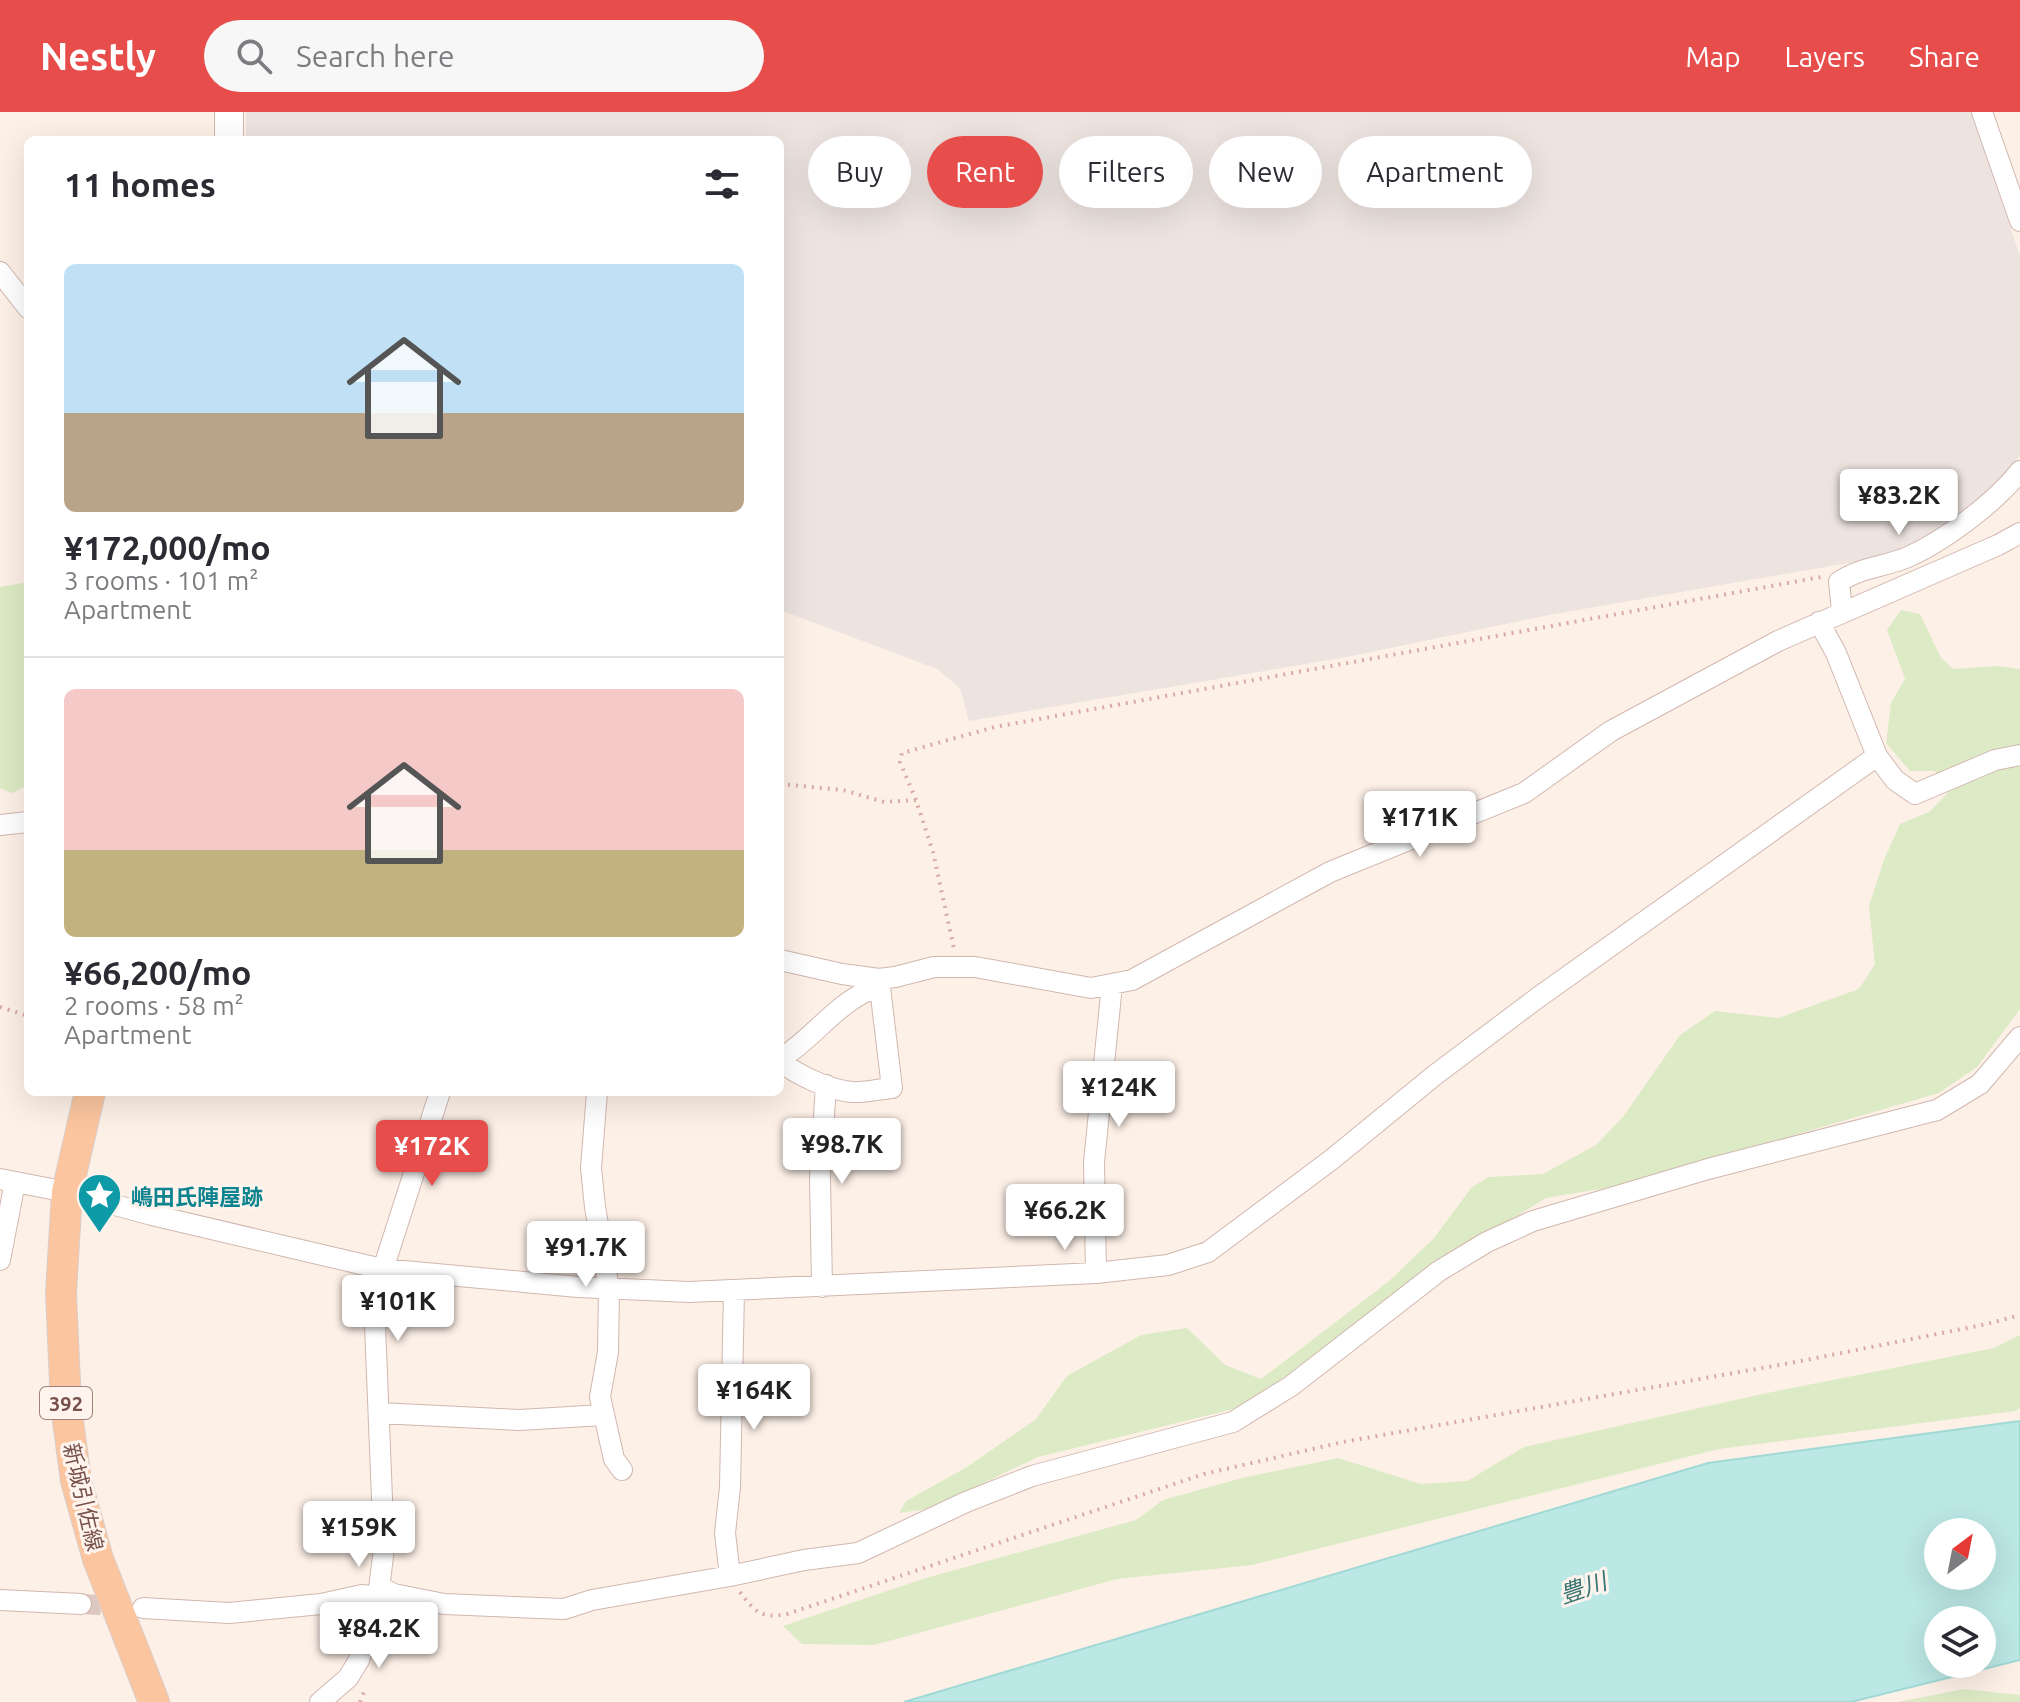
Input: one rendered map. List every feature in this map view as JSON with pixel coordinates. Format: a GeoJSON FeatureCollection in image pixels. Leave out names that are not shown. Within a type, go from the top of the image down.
{"type":"FeatureCollection","features":[{"type":"Feature","properties":{"kind":"main road","name":"新城引佐線"},"geometry":{"type":"LineString","coordinates":[[89,1096],[67,1192],[61,1293],[66,1406],[76,1481],[98,1559],[154,1702]]}},
{"type":"Feature","properties":{"kind":"street"},"geometry":{"type":"LineString","coordinates":[[229,112],[229,136]]}},
{"type":"Feature","properties":{"kind":"street"},"geometry":{"type":"LineString","coordinates":[[1982,112],[2020,221]]}},
{"type":"Feature","properties":{"kind":"street"},"geometry":{"type":"LineString","coordinates":[[0,272],[24,303]]}},
{"type":"Feature","properties":{"kind":"street"},"geometry":{"type":"LineString","coordinates":[[1842,611],[1839,582],[1848,575],[1906,558],[1929,546],[2003,493],[2020,471]]}},
{"type":"Feature","properties":{"kind":"street"},"geometry":{"type":"LineString","coordinates":[[784,1057],[840,1007],[864,991],[880,982],[934,967],[975,967],[1091,988],[1132,980],[1330,872],[1524,793],[1611,731],[1819,622],[2020,533]]}},
{"type":"Feature","properties":{"kind":"street"},"geometry":{"type":"LineString","coordinates":[[1819,622],[1836,653],[1877,756],[1895,780],[1915,794],[1995,760],[2020,755]]}},
{"type":"Feature","properties":{"kind":"street"},"geometry":{"type":"LineString","coordinates":[[0,1260],[7,1180],[382,1269],[609,1289],[689,1292],[822,1287],[1096,1273],[1168,1265],[1208,1252],[1536,999],[1877,756]]}},
{"type":"Feature","properties":{"kind":"street"},"geometry":{"type":"LineString","coordinates":[[0,825],[24,822]]}},
{"type":"Feature","properties":{"kind":"street"},"geometry":{"type":"LineString","coordinates":[[784,961],[880,982]]}},
{"type":"Feature","properties":{"kind":"street"},"geometry":{"type":"LineString","coordinates":[[784,1064],[826,1085],[852,1092],[892,1088],[880,982]]}},
{"type":"Feature","properties":{"kind":"street"},"geometry":{"type":"LineString","coordinates":[[1096,1273],[1094,1152],[1112,985]]}},
{"type":"Feature","properties":{"kind":"street"},"geometry":{"type":"LineString","coordinates":[[143,1608],[229,1613],[321,1604],[379,1592],[444,1604],[564,1609],[592,1600],[804,1560],[858,1553],[966,1502],[1032,1476],[1233,1422],[1291,1386],[1439,1271],[1487,1242],[1533,1221],[1708,1169],[1937,1110],[1980,1084],[2020,1037]]}},
{"type":"Feature","properties":{"kind":"street"},"geometry":{"type":"LineString","coordinates":[[822,1287],[820,1177],[826,1085]]}},
{"type":"Feature","properties":{"kind":"street"},"geometry":{"type":"LineString","coordinates":[[320,1702],[348,1678],[359,1660],[379,1592],[384,1548],[375,1325],[382,1269],[439,1096]]}},
{"type":"Feature","properties":{"kind":"street"},"geometry":{"type":"LineString","coordinates":[[597,1096],[591,1168],[609,1289],[608,1352],[600,1397],[614,1459],[622,1470]]}},
{"type":"Feature","properties":{"kind":"street"},"geometry":{"type":"LineString","coordinates":[[730,1576],[725,1533],[730,1487],[734,1290]]}},
{"type":"Feature","properties":{"kind":"street"},"geometry":{"type":"LineString","coordinates":[[379,1413],[520,1420],[603,1415]]}},
{"type":"Feature","properties":{"kind":"street"},"geometry":{"type":"LineString","coordinates":[[0,1600],[81,1604]]}},
{"type":"Feature","properties":{"kind":"path"},"geometry":{"type":"LineString","coordinates":[[956,967],[933,852],[900,762],[902,753],[995,727],[1796,580],[1821,577],[1839,582]]}},
{"type":"Feature","properties":{"kind":"path"},"geometry":{"type":"LineString","coordinates":[[784,784],[843,790],[884,802],[916,800]]}},
{"type":"Feature","properties":{"kind":"path"},"geometry":{"type":"LineString","coordinates":[[0,1007],[24,1015]]}},
{"type":"Feature","properties":{"kind":"path"},"geometry":{"type":"LineString","coordinates":[[730,1576],[741,1595],[758,1613],[780,1616],[1204,1474],[1343,1442],[1796,1362],[2020,1315]]}},
{"type":"Feature","properties":{"kind":"shaded area"},"geometry":{"type":"Polygon","coordinates":[[[246,112],[1971,112],[2020,256],[2020,455],[1999,485],[1925,540],[1888,556],[1549,615],[1347,657],[969,721],[960,688],[937,669],[784,612],[784,136],[246,136],[246,112]]]}},
{"type":"Feature","properties":{"kind":"green space"},"geometry":{"type":"Polygon","coordinates":[[[24,583],[24,787],[12,793],[0,788],[0,587],[24,583]]]}},
{"type":"Feature","properties":{"kind":"green space"},"geometry":{"type":"Polygon","coordinates":[[[1901,610],[1920,614],[1941,658],[1953,669],[1997,666],[2020,669],[2020,1009],[1977,1067],[1939,1093],[1618,1186],[1546,1198],[1414,1279],[1246,1406],[1038,1457],[929,1509],[899,1513],[906,1501],[967,1467],[1036,1419],[1067,1376],[1141,1335],[1187,1328],[1225,1365],[1261,1379],[1388,1282],[1434,1238],[1472,1187],[1489,1177],[1543,1174],[1596,1145],[1623,1117],[1680,1035],[1715,1011],[1778,1018],[1859,989],[1875,964],[1869,906],[1900,824],[1929,812],[1948,793],[1935,771],[1910,771],[1886,743],[1891,703],[1905,679],[1887,630],[1901,610]]]}},
{"type":"Feature","properties":{"kind":"green space"},"geometry":{"type":"Polygon","coordinates":[[[2020,1335],[2020,1408],[2015,1411],[1719,1449],[1252,1565],[1117,1579],[874,1645],[802,1644],[783,1626],[926,1578],[1136,1520],[1163,1500],[1242,1478],[1338,1458],[1421,1484],[1467,1481],[1524,1447],[1762,1394],[1994,1348],[2020,1335]]]}},
{"type":"Feature","properties":{"kind":"green space"},"geometry":{"type":"Polygon","coordinates":[[[1964,1689],[2020,1695],[2020,1702],[1898,1702],[1964,1689]]]}},
{"type":"Feature","properties":{"kind":"water","name":"豊川"},"geometry":{"type":"Polygon","coordinates":[[[2020,1421],[2020,1660],[1996,1666],[1996,1606],[1924,1606],[1924,1678],[1948,1678],[1851,1702],[904,1702],[1708,1463],[2020,1421]]]}},
{"type":"Feature","properties":{"kind":"tunnel"},"geometry":{"type":"LineString","coordinates":[[81,1604],[127,1607]]}},
{"type":"Feature","properties":{"kind":"place","name":"嶋田氏陣屋跡"},"geometry":{"type":"Point","coordinates":[100,1235]}}]}
